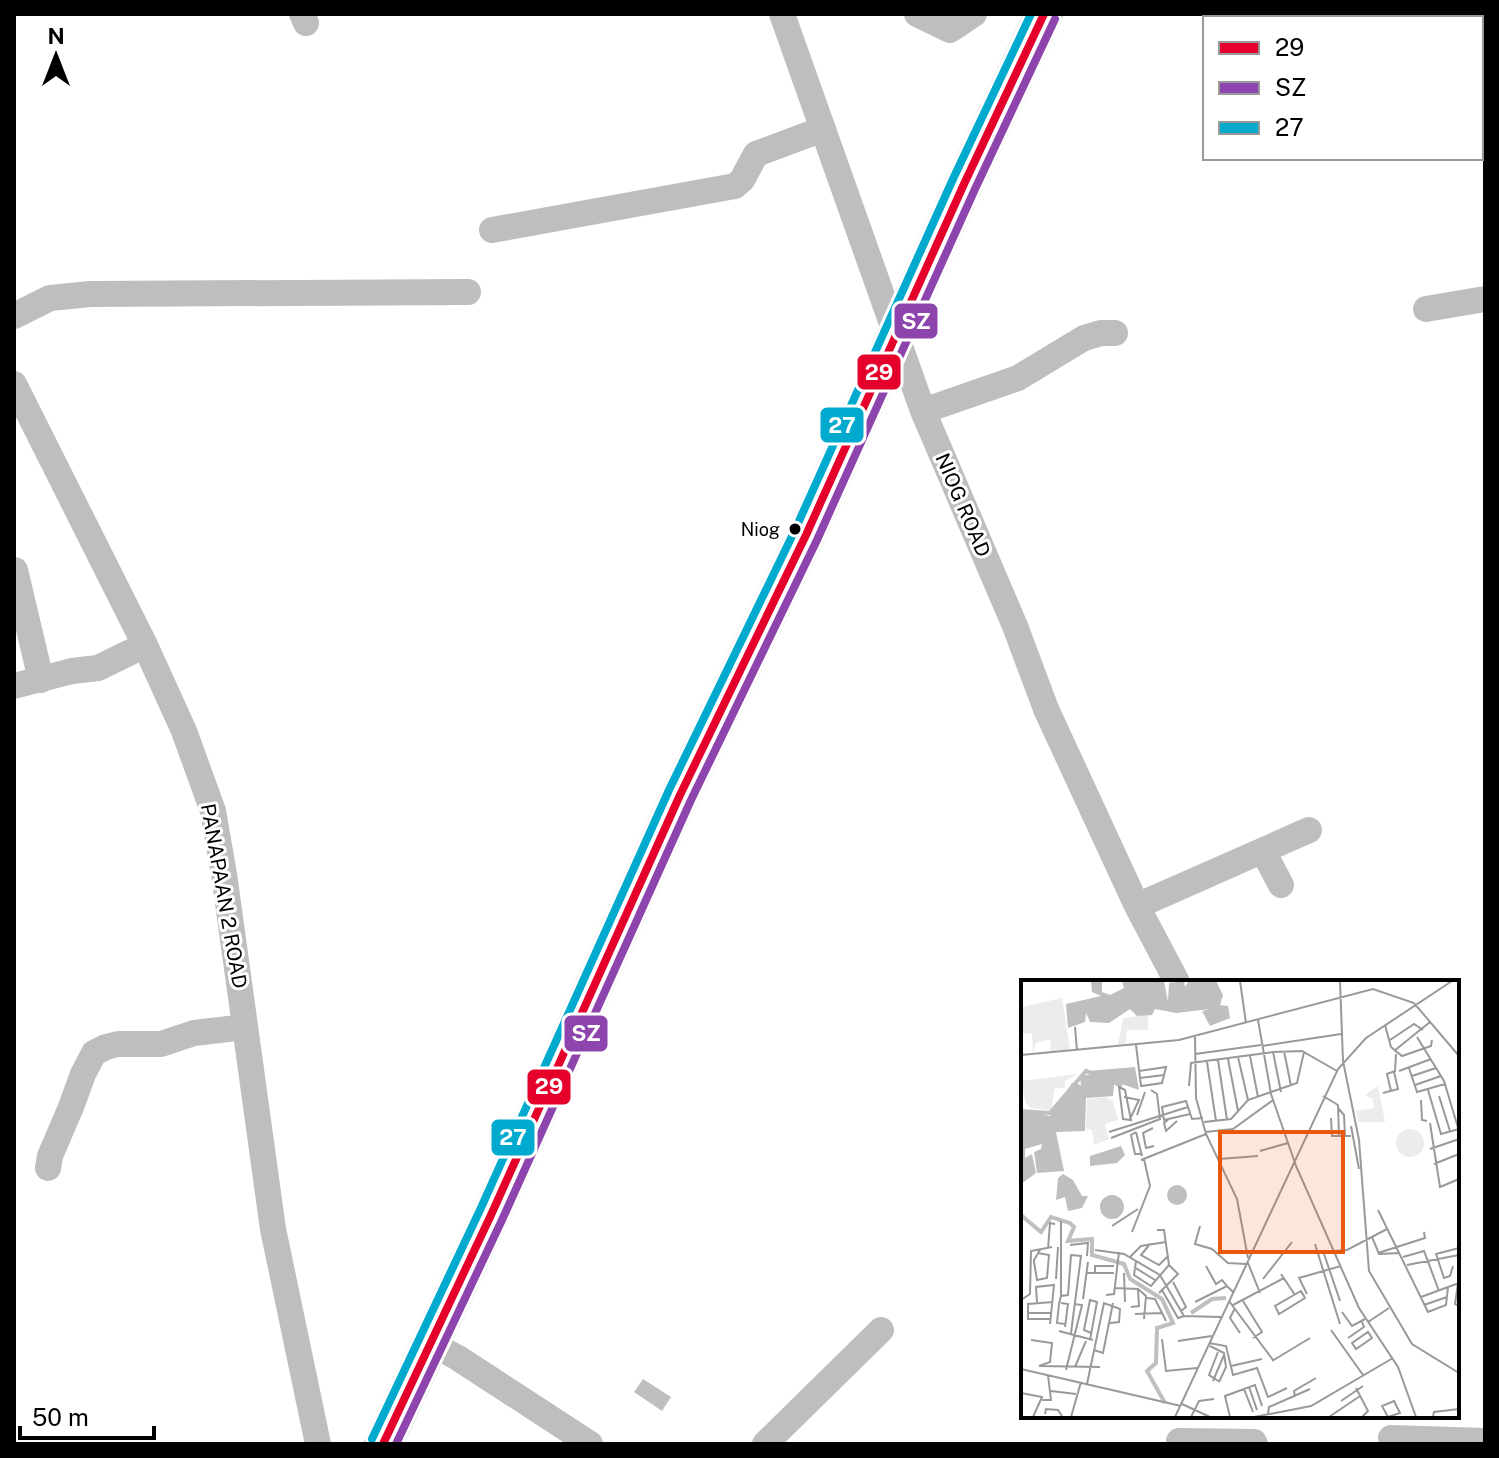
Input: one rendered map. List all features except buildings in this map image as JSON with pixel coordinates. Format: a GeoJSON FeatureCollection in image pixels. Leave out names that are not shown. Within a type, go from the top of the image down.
{"type":"FeatureCollection","features":[{"type":"Feature","properties":{"kind":"highway"},"geometry":{"type":"LineString","coordinates":[[383,1444],[680,795],[806,535],[1044,14]]}},
{"type":"Feature","properties":{"kind":"street","name":"NIOG ROAD"},"geometry":{"type":"LineString","coordinates":[[782,14],[923,411],[1015,626],[1046,709],[1137,906],[1176,980]]}},
{"type":"Feature","properties":{"kind":"street"},"geometry":{"type":"LineString","coordinates":[[917,14],[950,30],[974,14]]}},
{"type":"Feature","properties":{"kind":"street"},"geometry":{"type":"LineString","coordinates":[[492,230],[735,186],[742,180],[756,154],[823,129]]}},
{"type":"Feature","properties":{"kind":"street"},"geometry":{"type":"LineString","coordinates":[[14,316],[50,298],[90,294],[468,292]]}},
{"type":"Feature","properties":{"kind":"street"},"geometry":{"type":"LineString","coordinates":[[1426,309],[1485,299]]}},
{"type":"Feature","properties":{"kind":"street"},"geometry":{"type":"LineString","coordinates":[[923,411],[1018,378],[1084,338],[1115,333]]}},
{"type":"Feature","properties":{"kind":"street","name":"PANAPAAN 2 ROAD"},"geometry":{"type":"LineString","coordinates":[[14,384],[23,426],[145,645],[184,731],[213,811],[273,1229],[318,1444]]}},
{"type":"Feature","properties":{"kind":"street"},"geometry":{"type":"LineString","coordinates":[[15,570],[22,642],[41,680]]}},
{"type":"Feature","properties":{"kind":"street"},"geometry":{"type":"LineString","coordinates":[[14,686],[72,671],[98,668],[145,645]]}},
{"type":"Feature","properties":{"kind":"street"},"geometry":{"type":"LineString","coordinates":[[1137,906],[1309,830]]}},
{"type":"Feature","properties":{"kind":"street"},"geometry":{"type":"LineString","coordinates":[[1263,851],[1281,885]]}},
{"type":"Feature","properties":{"kind":"street"},"geometry":{"type":"LineString","coordinates":[[48,1168],[50,1156],[94,1053],[118,1044],[161,1044],[194,1033],[245,1027]]}},
{"type":"Feature","properties":{"kind":"street"},"geometry":{"type":"LineString","coordinates":[[765,1444],[881,1330]]}},
{"type":"Feature","properties":{"kind":"street"},"geometry":{"type":"LineString","coordinates":[[431,1343],[590,1444]]}},
{"type":"Feature","properties":{"kind":"street"},"geometry":{"type":"LineString","coordinates":[[1389,1433],[1485,1441]]}},
{"type":"Feature","properties":{"kind":"street"},"geometry":{"type":"LineString","coordinates":[[1177,1434],[1255,1444]]}},
{"type":"Feature","properties":{"kind":"shaded area"},"geometry":{"type":"Polygon","coordinates":[[[643,1379],[671,1397],[662,1411],[634,1392],[643,1379]]]}},
{"type":"Feature","properties":{"kind":"transit line","name":"27"},"geometry":{"type":"LineString","coordinates":[[372,1439],[480,1210],[669,790],[795,530],[1031,14]]}},
{"type":"Feature","properties":{"kind":"transit line","name":"29"},"geometry":{"type":"LineString","coordinates":[[383,1444],[491,1215],[680,795],[806,535],[1044,14]]}},
{"type":"Feature","properties":{"kind":"transit line","name":"SZ"},"geometry":{"type":"LineString","coordinates":[[396,1444],[502,1220],[691,800],[817,540],[1055,19]]}},
{"type":"Feature","properties":{"kind":"place","name":"Niog"},"geometry":{"type":"Point","coordinates":[795,529]}}]}
